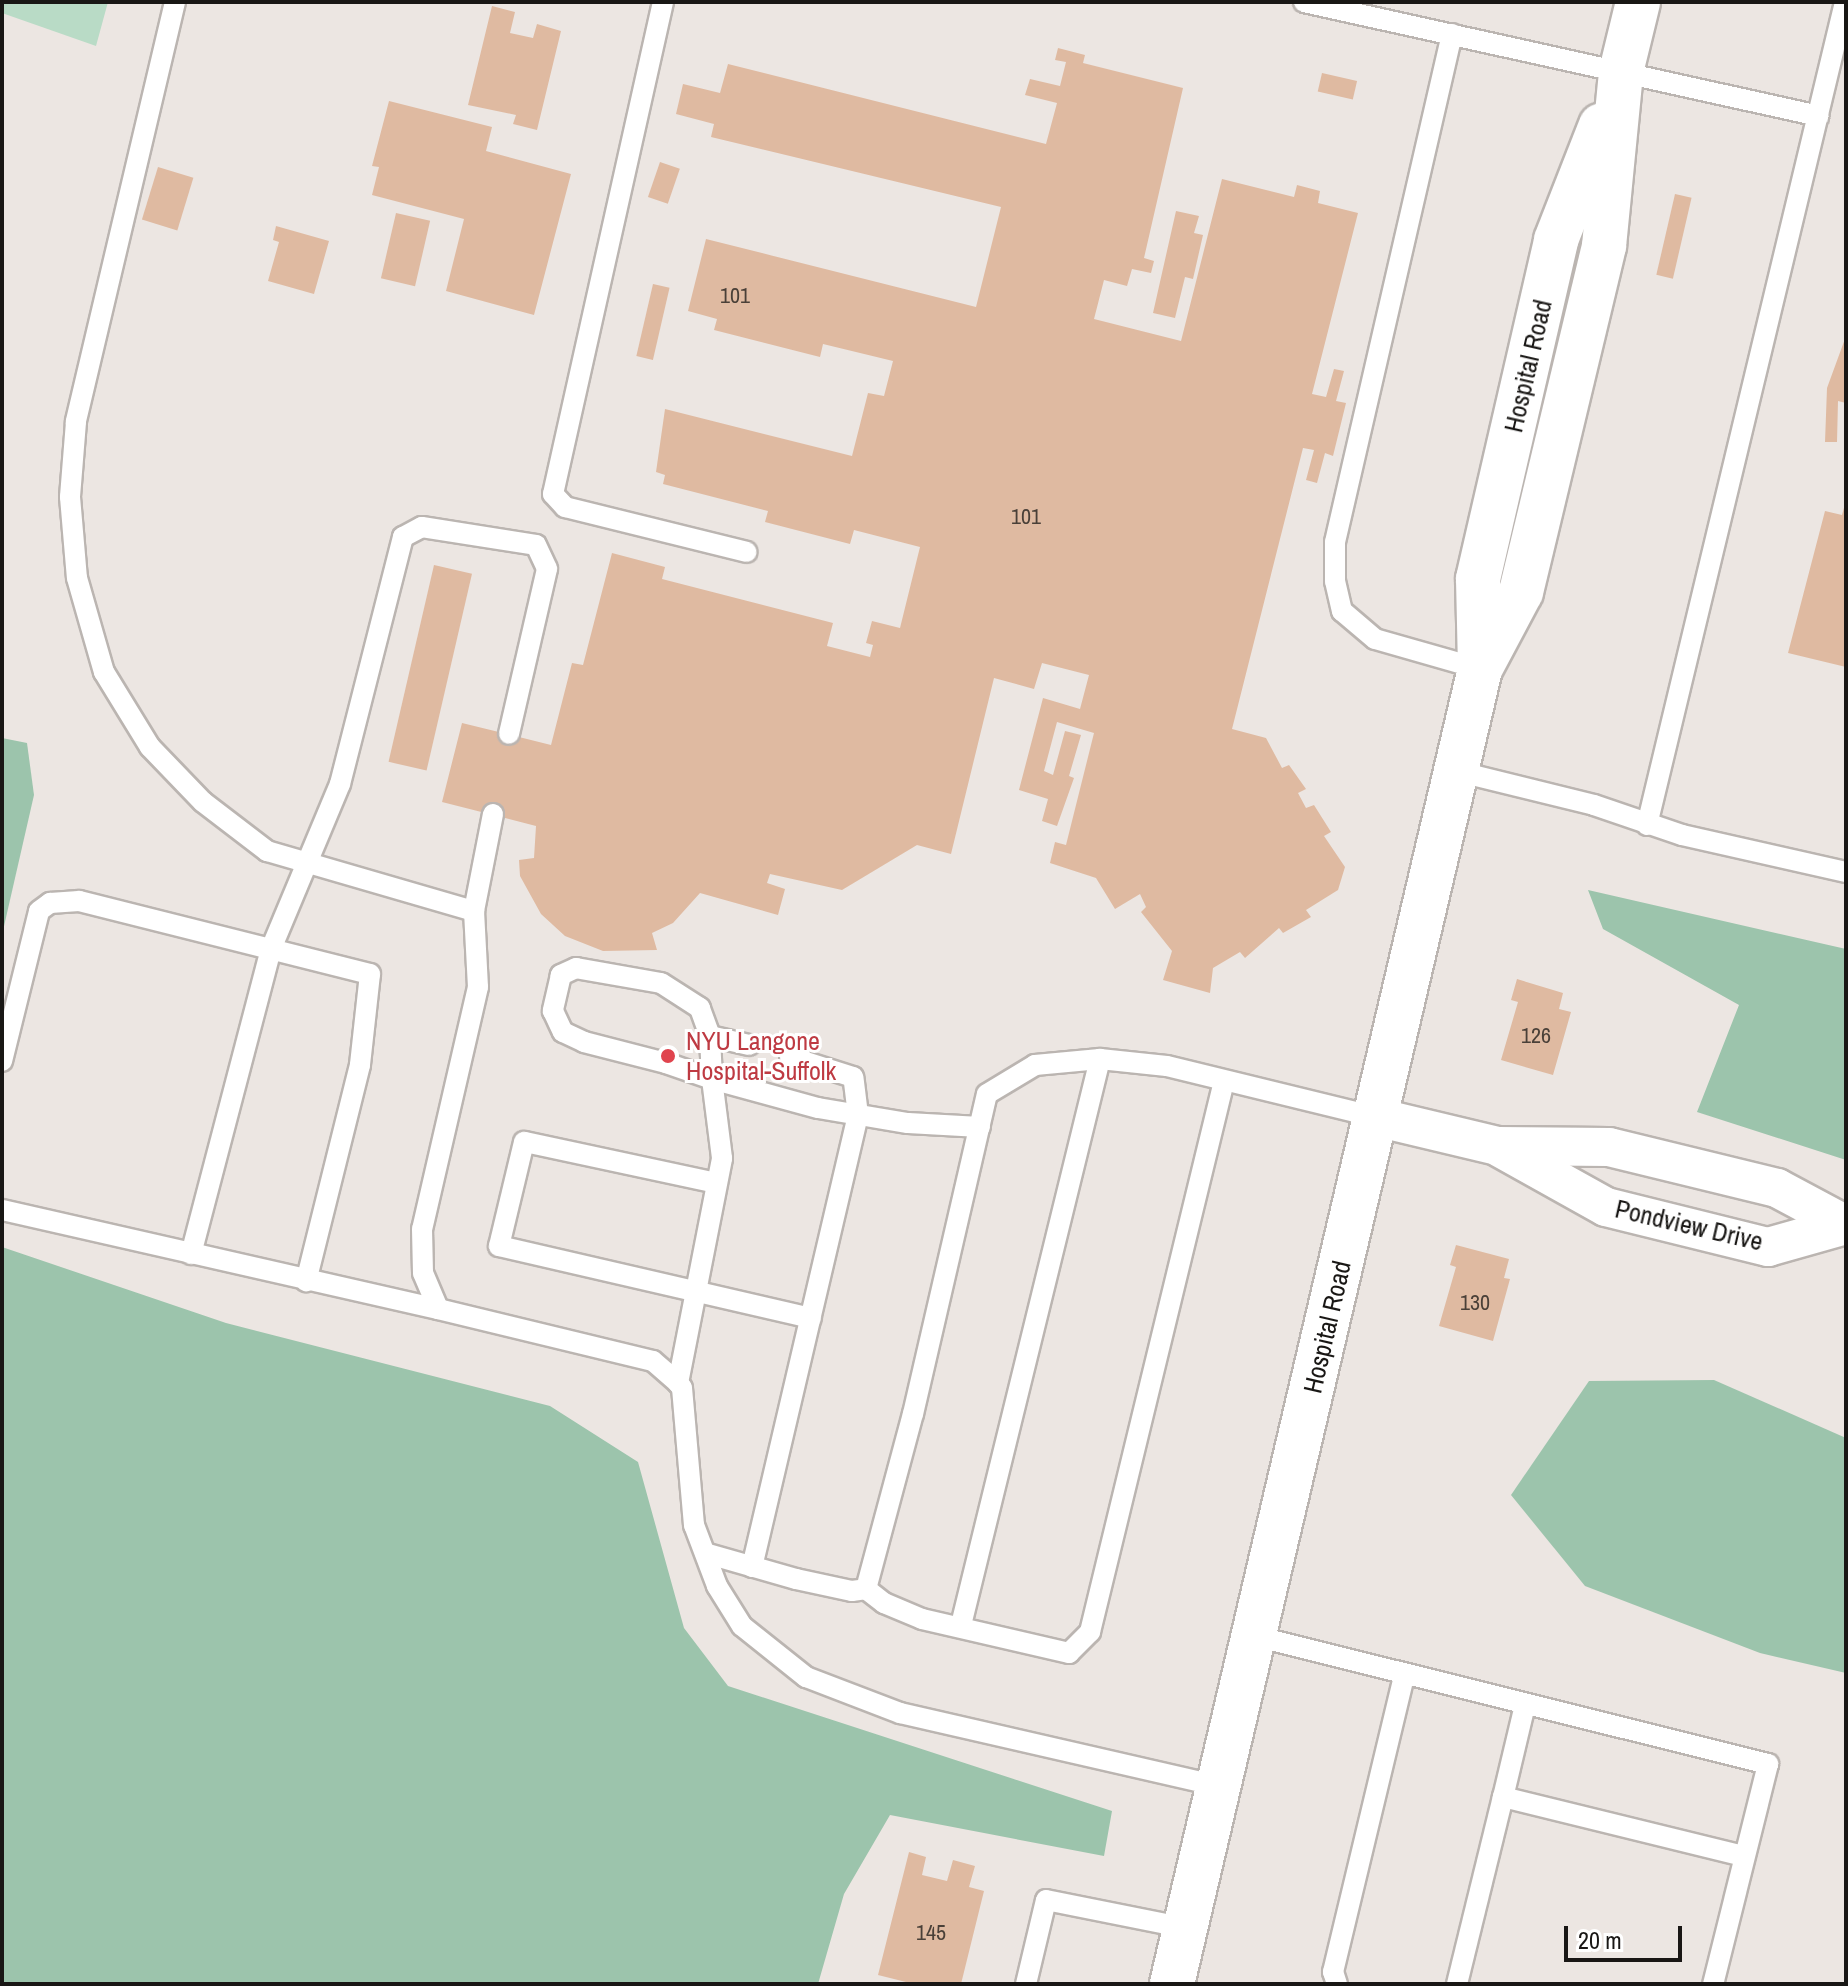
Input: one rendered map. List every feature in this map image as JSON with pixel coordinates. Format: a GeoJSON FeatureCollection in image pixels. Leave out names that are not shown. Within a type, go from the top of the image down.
{"type":"FeatureCollection","features":[{"type":"Feature","properties":{"kind":"street","name":"Hospital Road"},"geometry":{"type":"LineString","coordinates":[[1172,1984],[1480,669],[1521,592],[1604,246],[1621,72],[1638,2]]}},
{"type":"Feature","properties":{"kind":"street","name":"Pondview Drive"},"geometry":{"type":"LineString","coordinates":[[1376,1117],[1498,1146],[1609,1147],[1777,1188],[1846,1225]]}},
{"type":"Feature","properties":{"kind":"street","name":"Pondview Drive"},"geometry":{"type":"LineString","coordinates":[[1498,1146],[1606,1207],[1768,1247],[1846,1225]]}},
{"type":"Feature","properties":{"kind":"street"},"geometry":{"type":"LineString","coordinates":[[1676,1224],[1690,1167]]}},
{"type":"Feature","properties":{"kind":"lane"},"geometry":{"type":"LineString","coordinates":[[175,2],[76,422],[70,497],[77,578],[104,672],[150,747],[203,802],[267,851],[474,911]]}},
{"type":"Feature","properties":{"kind":"lane"},"geometry":{"type":"LineString","coordinates":[[663,2],[553,494],[565,507],[747,552]]}},
{"type":"Feature","properties":{"kind":"lane"},"geometry":{"type":"LineString","coordinates":[[1304,2],[1334,5],[1819,116]]}},
{"type":"Feature","properties":{"kind":"lane"},"geometry":{"type":"LineString","coordinates":[[1647,825],[1845,2]]}},
{"type":"Feature","properties":{"kind":"lane"},"geometry":{"type":"LineString","coordinates":[[1452,34],[1335,542],[1335,581],[1342,611],[1375,639],[1480,669]]}},
{"type":"Feature","properties":{"kind":"lane"},"geometry":{"type":"LineString","coordinates":[[191,1254],[271,949],[304,863],[340,784],[403,537],[422,527],[536,545],[547,569],[509,734]]}},
{"type":"Feature","properties":{"kind":"lane"},"geometry":{"type":"LineString","coordinates":[[1456,771],[1594,805],[1647,825],[1846,872]]}},
{"type":"Feature","properties":{"kind":"lane"},"geometry":{"type":"LineString","coordinates":[[438,1309],[423,1273],[422,1229],[478,987],[474,911],[493,814]]}},
{"type":"Feature","properties":{"kind":"lane"},"geometry":{"type":"LineString","coordinates":[[2,1061],[39,911],[50,903],[79,901],[370,974],[360,1065],[306,1281]]}},
{"type":"Feature","properties":{"kind":"lane"},"geometry":{"type":"LineString","coordinates":[[980,1127],[858,1115],[712,1079],[563,1032],[553,1011],[555,987],[561,975],[576,968],[661,983],[700,1008],[710,1036],[712,1079],[722,1158],[678,1383],[694,1525],[717,1586],[742,1626],[806,1677],[900,1713],[1220,1786]]}},
{"type":"Feature","properties":{"kind":"lane"},"geometry":{"type":"LineString","coordinates":[[710,1036],[749,1045]]}},
{"type":"Feature","properties":{"kind":"lane"},"geometry":{"type":"LineString","coordinates":[[752,1567],[858,1115],[853,1077],[790,1057]]}},
{"type":"Feature","properties":{"kind":"lane"},"geometry":{"type":"LineString","coordinates":[[866,1589],[987,1094],[1035,1065],[1100,1059],[1167,1066],[1376,1117]]}},
{"type":"Feature","properties":{"kind":"lane"},"geometry":{"type":"LineString","coordinates":[[961,1625],[1100,1059]]}},
{"type":"Feature","properties":{"kind":"lane"},"geometry":{"type":"LineString","coordinates":[[705,1553],[852,1591],[866,1589],[884,1603],[922,1619],[961,1625],[1069,1653],[1090,1632],[1224,1081]]}},
{"type":"Feature","properties":{"kind":"lane"},"geometry":{"type":"LineString","coordinates":[[716,1183],[524,1142],[499,1246],[696,1288],[811,1318]]}},
{"type":"Feature","properties":{"kind":"lane"},"geometry":{"type":"LineString","coordinates":[[2,1210],[653,1361],[678,1383]]}},
{"type":"Feature","properties":{"kind":"lane"},"geometry":{"type":"LineString","coordinates":[[1255,1636],[1404,1677],[1768,1764],[1713,1984]]}},
{"type":"Feature","properties":{"kind":"lane"},"geometry":{"type":"LineString","coordinates":[[1337,1984],[1333,1972],[1404,1677]]}},
{"type":"Feature","properties":{"kind":"lane"},"geometry":{"type":"LineString","coordinates":[[1457,1984],[1525,1705]]}},
{"type":"Feature","properties":{"kind":"lane"},"geometry":{"type":"LineString","coordinates":[[1503,1797],[1744,1856]]}},
{"type":"Feature","properties":{"kind":"lane"},"geometry":{"type":"LineString","coordinates":[[1026,1984],[1046,1900],[1186,1928]]}},
{"type":"Feature","properties":{"kind":"green space"},"geometry":{"type":"Polygon","coordinates":[[[2,2],[108,2],[96,46],[2,13],[2,2]]]}},
{"type":"Feature","properties":{"kind":"green space"},"geometry":{"type":"Polygon","coordinates":[[[2,738],[27,743],[34,795],[2,935],[2,738]]]}},
{"type":"Feature","properties":{"kind":"green space"},"geometry":{"type":"Polygon","coordinates":[[[1588,890],[1846,949],[1846,1160],[1697,1112],[1739,1005],[1603,929],[1588,890]]]}},
{"type":"Feature","properties":{"kind":"green space"},"geometry":{"type":"Polygon","coordinates":[[[2,1247],[226,1323],[550,1406],[638,1462],[684,1628],[728,1686],[1112,1811],[1104,1856],[890,1815],[844,1894],[818,1984],[2,1984],[2,1247]]]}},
{"type":"Feature","properties":{"kind":"green space"},"geometry":{"type":"Polygon","coordinates":[[[1714,1380],[1846,1438],[1846,1673],[1760,1653],[1585,1586],[1511,1495],[1589,1381],[1714,1380]]]}},
{"type":"Feature","properties":{"kind":"building"},"geometry":{"type":"Polygon","coordinates":[[[492,6],[515,12],[510,33],[533,38],[537,24],[561,31],[537,130],[513,124],[516,115],[468,105],[492,6]]]}},
{"type":"Feature","properties":{"kind":"building"},"geometry":{"type":"Polygon","coordinates":[[[1058,48],[1085,55],[1083,63],[1183,88],[1144,258],[1154,261],[1151,273],[1132,269],[1127,286],[1104,280],[1094,319],[1181,341],[1222,179],[1294,197],[1297,185],[1320,191],[1318,203],[1358,213],[1312,394],[1326,397],[1334,369],[1344,371],[1336,401],[1346,403],[1333,456],[1325,453],[1317,483],[1306,480],[1314,450],[1303,448],[1232,729],[1266,738],[1282,768],[1289,765],[1306,789],[1298,793],[1306,808],[1314,805],[1331,832],[1324,836],[1345,867],[1338,890],[1306,910],[1311,917],[1283,933],[1279,928],[1245,958],[1240,952],[1213,968],[1210,993],[1163,980],[1172,951],[1141,912],[1146,907],[1140,894],[1115,909],[1096,878],[1050,863],[1055,842],[1066,845],[1094,733],[1057,722],[1044,771],[1053,775],[1065,731],[1081,735],[1069,776],[1074,778],[1057,826],[1042,821],[1048,799],[1019,790],[1043,698],[1080,709],[1089,675],[1042,663],[1034,689],[994,678],[951,854],[917,845],[842,890],[770,874],[767,883],[785,889],[778,915],[700,893],[673,923],[652,933],[657,950],[603,951],[565,936],[541,914],[520,876],[519,860],[534,858],[536,826],[442,802],[462,723],[551,745],[572,663],[583,665],[612,553],[665,567],[662,579],[833,623],[827,646],[870,657],[873,645],[866,643],[872,621],[900,628],[920,547],[854,530],[850,544],[765,522],[768,511],[663,484],[665,475],[656,472],[665,409],[852,456],[868,393],[884,396],[893,361],[823,344],[820,357],[714,330],[717,319],[688,311],[706,239],[976,307],[1001,207],[711,137],[714,124],[676,114],[683,84],[720,93],[728,64],[1046,144],[1057,103],[1025,95],[1030,79],[1060,86],[1066,62],[1055,60],[1058,48]]]}},
{"type":"Feature","properties":{"kind":"building"},"geometry":{"type":"Polygon","coordinates":[[[1322,73],[1357,81],[1353,100],[1318,92],[1322,73]]]}},
{"type":"Feature","properties":{"kind":"building"},"geometry":{"type":"Polygon","coordinates":[[[389,101],[492,127],[486,151],[571,174],[534,315],[446,291],[464,219],[372,195],[379,167],[372,166],[389,101]]]}},
{"type":"Feature","properties":{"kind":"building"},"geometry":{"type":"Polygon","coordinates":[[[660,162],[680,169],[668,204],[648,197],[660,162]]]}},
{"type":"Feature","properties":{"kind":"building"},"geometry":{"type":"Polygon","coordinates":[[[158,167],[193,178],[177,230],[142,220],[158,167]]]}},
{"type":"Feature","properties":{"kind":"building"},"geometry":{"type":"Polygon","coordinates":[[[1675,194],[1692,198],[1673,279],[1656,275],[1675,194]]]}},
{"type":"Feature","properties":{"kind":"building"},"geometry":{"type":"Polygon","coordinates":[[[1176,211],[1199,216],[1194,233],[1203,235],[1193,279],[1185,277],[1175,318],[1153,313],[1176,211]]]}},
{"type":"Feature","properties":{"kind":"building"},"geometry":{"type":"Polygon","coordinates":[[[396,213],[430,221],[415,286],[381,278],[396,213]]]}},
{"type":"Feature","properties":{"kind":"building"},"geometry":{"type":"Polygon","coordinates":[[[276,226],[329,241],[314,294],[268,281],[279,242],[273,240],[276,226]]]}},
{"type":"Feature","properties":{"kind":"building"},"geometry":{"type":"Polygon","coordinates":[[[653,284],[670,288],[653,360],[636,356],[653,284]]]}},
{"type":"Feature","properties":{"kind":"building"},"geometry":{"type":"Polygon","coordinates":[[[1846,336],[1846,403],[1838,401],[1837,442],[1825,442],[1827,388],[1846,336]]]}},
{"type":"Feature","properties":{"kind":"building"},"geometry":{"type":"Polygon","coordinates":[[[1845,504],[1846,667],[1788,653],[1825,511],[1842,515],[1845,504]]]}},
{"type":"Feature","properties":{"kind":"building"},"geometry":{"type":"Polygon","coordinates":[[[434,565],[472,574],[427,771],[389,762],[434,565]]]}},
{"type":"Feature","properties":{"kind":"building"},"geometry":{"type":"Polygon","coordinates":[[[1517,979],[1563,993],[1559,1009],[1571,1012],[1553,1075],[1501,1060],[1518,1002],[1511,1000],[1517,979]]]}},
{"type":"Feature","properties":{"kind":"building"},"geometry":{"type":"Polygon","coordinates":[[[1456,1245],[1509,1259],[1504,1278],[1510,1279],[1493,1341],[1439,1326],[1456,1267],[1450,1265],[1456,1245]]]}},
{"type":"Feature","properties":{"kind":"building"},"geometry":{"type":"Polygon","coordinates":[[[909,1852],[926,1857],[922,1875],[947,1881],[953,1860],[975,1866],[969,1887],[984,1891],[961,1984],[914,1984],[878,1975],[909,1852]]]}},
{"type":"Feature","properties":{"kind":"place","name":"NYU Langone Hospital-Suffolk"},"geometry":{"type":"Point","coordinates":[668,1056]}}]}
